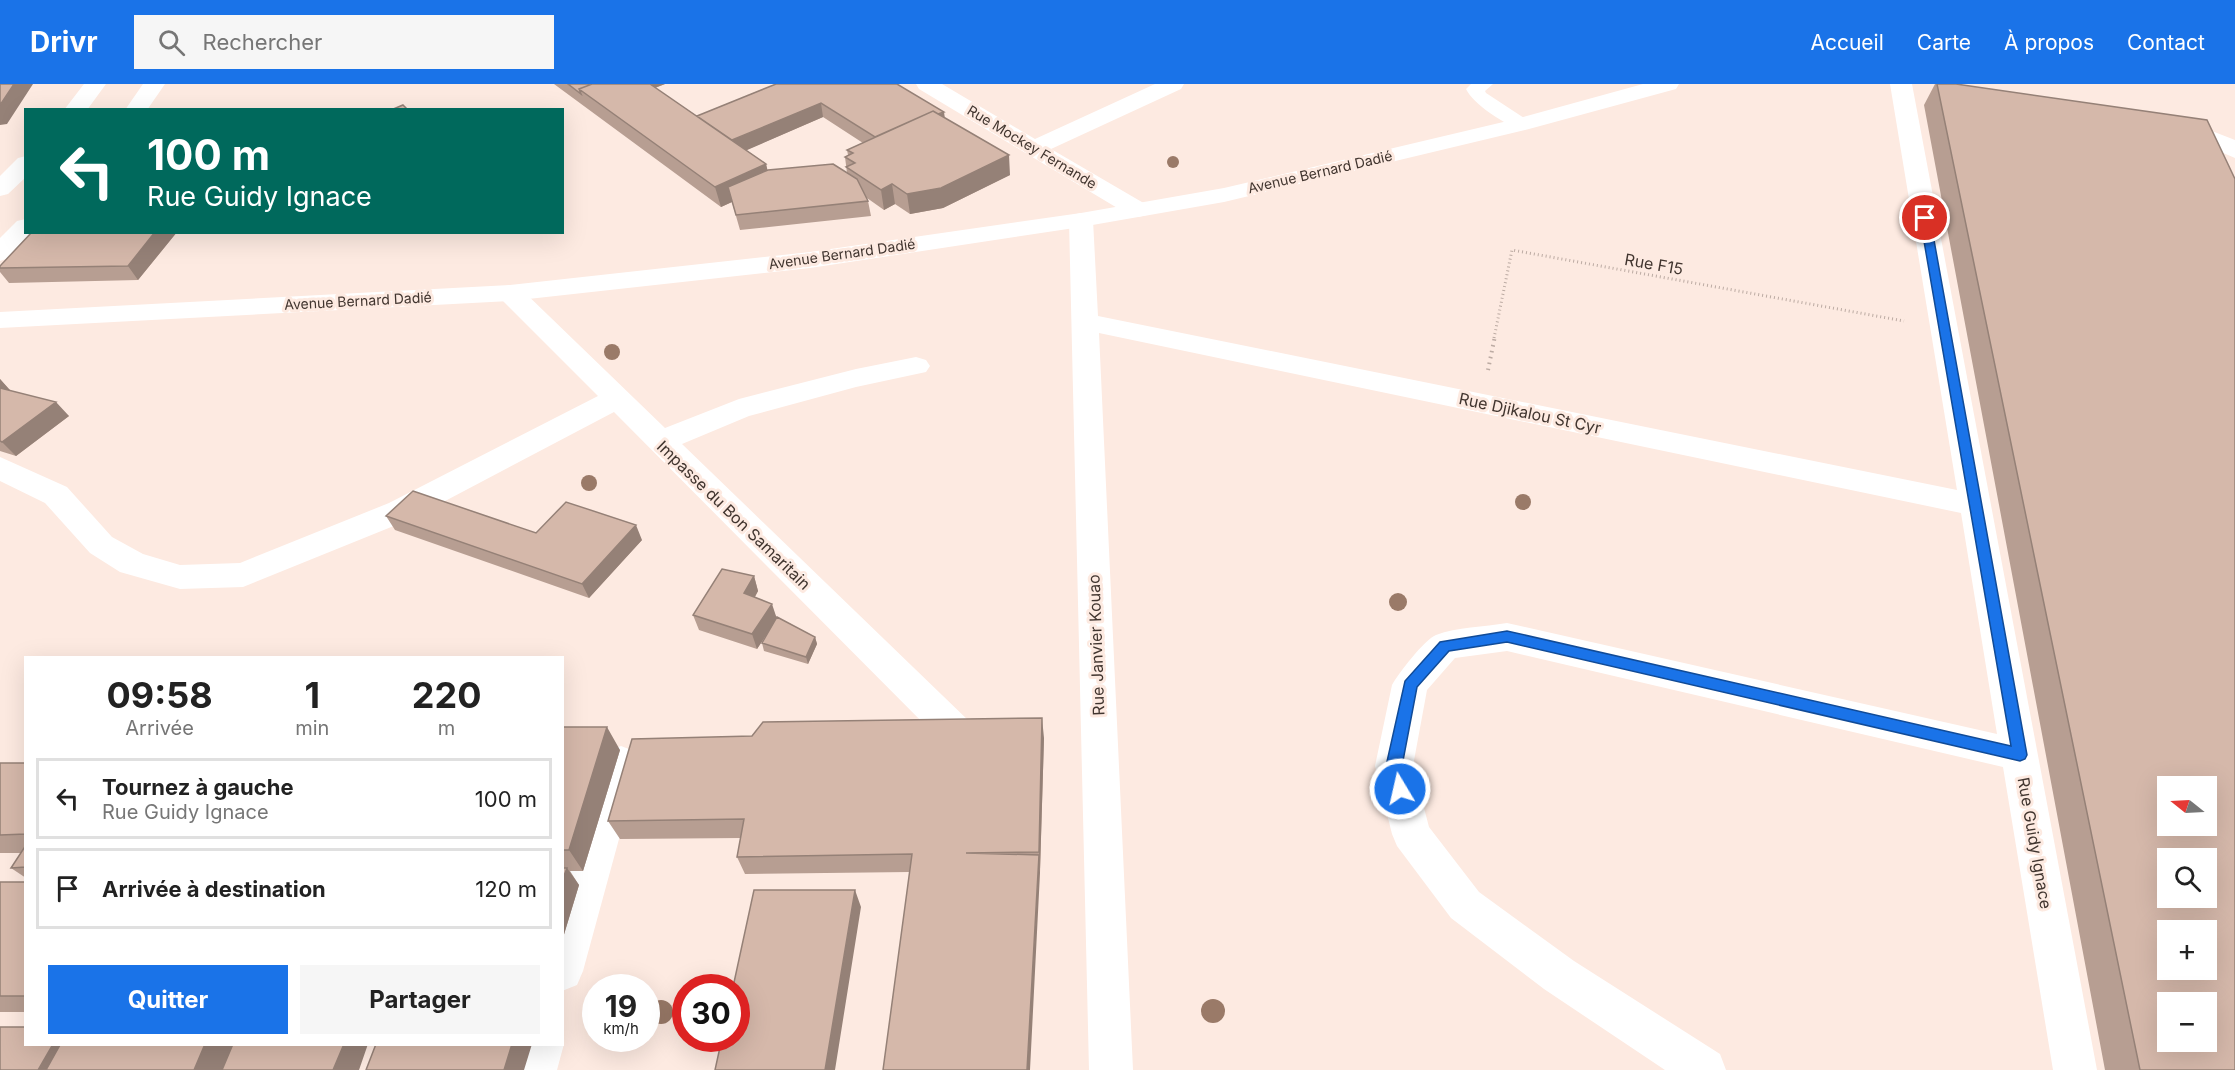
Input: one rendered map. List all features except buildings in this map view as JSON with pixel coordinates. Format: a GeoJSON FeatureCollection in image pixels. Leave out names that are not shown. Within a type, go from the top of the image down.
{"type":"FeatureCollection","features":[{"type":"Feature","properties":{"kind":"street"},"geometry":{"type":"LineString","coordinates":[[77,108],[95,84]]}},
{"type":"Feature","properties":{"kind":"street"},"geometry":{"type":"LineString","coordinates":[[137,108],[153,84]]}},
{"type":"Feature","properties":{"kind":"street","name":"Rue Mockey Fernande"},"geometry":{"type":"LineString","coordinates":[[927,84],[1138,210]]}},
{"type":"Feature","properties":{"kind":"street"},"geometry":{"type":"LineString","coordinates":[[1034,148],[1173,84]]}},
{"type":"Feature","properties":{"kind":"street","name":"Avenue Bernard Dadié"},"geometry":{"type":"LineString","coordinates":[[0,320],[510,293],[810,260],[1081,220],[1224,195],[1521,124],[1668,84]]}},
{"type":"Feature","properties":{"kind":"street","name":"Rue Guidy Ignace"},"geometry":{"type":"LineString","coordinates":[[1909,87],[1944,328],[2075,1070]]}},
{"type":"Feature","properties":{"kind":"street"},"geometry":{"type":"LineString","coordinates":[[2156,126],[2191,131],[2231,147],[2235,151]]}},
{"type":"Feature","properties":{"kind":"street"},"geometry":{"type":"LineString","coordinates":[[0,189],[24,165]]}},
{"type":"Feature","properties":{"kind":"street","name":"Rue Janvier Kouao"},"geometry":{"type":"LineString","coordinates":[[1081,220],[1111,1070]]}},
{"type":"Feature","properties":{"kind":"street"},"geometry":{"type":"LineString","coordinates":[[0,253],[24,228]]}},
{"type":"Feature","properties":{"kind":"street","name":"Impasse du Bon Samaritain"},"geometry":{"type":"LineString","coordinates":[[510,293],[958,734]]}},
{"type":"Feature","properties":{"kind":"street","name":"Rue Djikalou St Cyr"},"geometry":{"type":"LineString","coordinates":[[1085,322],[1976,505]]}},
{"type":"Feature","properties":{"kind":"street"},"geometry":{"type":"LineString","coordinates":[[659,442],[739,409],[856,378],[916,366]]}},
{"type":"Feature","properties":{"kind":"street"},"geometry":{"type":"LineString","coordinates":[[0,468],[56,495],[101,545],[132,563],[180,577],[243,576],[400,511],[616,399]]}},
{"type":"Feature","properties":{"kind":"street"},"geometry":{"type":"LineString","coordinates":[[1704,1070],[1559,975],[1465,905],[1411,834],[1394,766],[1410,685],[1445,646],[1507,637],[2020,755]]}},
{"type":"Feature","properties":{"kind":"street"},"geometry":{"type":"LineString","coordinates":[[564,964],[621,762]]}},
{"type":"Feature","properties":{"kind":"street"},"geometry":{"type":"LineString","coordinates":[[535,1070],[541,1046]]}},
{"type":"Feature","properties":{"kind":"lane"},"geometry":{"type":"LineString","coordinates":[[1484,84],[1475,89],[1478,96],[1521,124]]}},
{"type":"Feature","properties":{"kind":"path","name":"Rue F15"},"geometry":{"type":"LineString","coordinates":[[1481,403],[1512,250],[1944,328]]}},
{"type":"Feature","properties":{"kind":"route"},"geometry":{"type":"LineString","coordinates":[[1400,789],[1394,766],[1410,685],[1445,646],[1507,637],[2020,755],[1925,218]]}}]}
